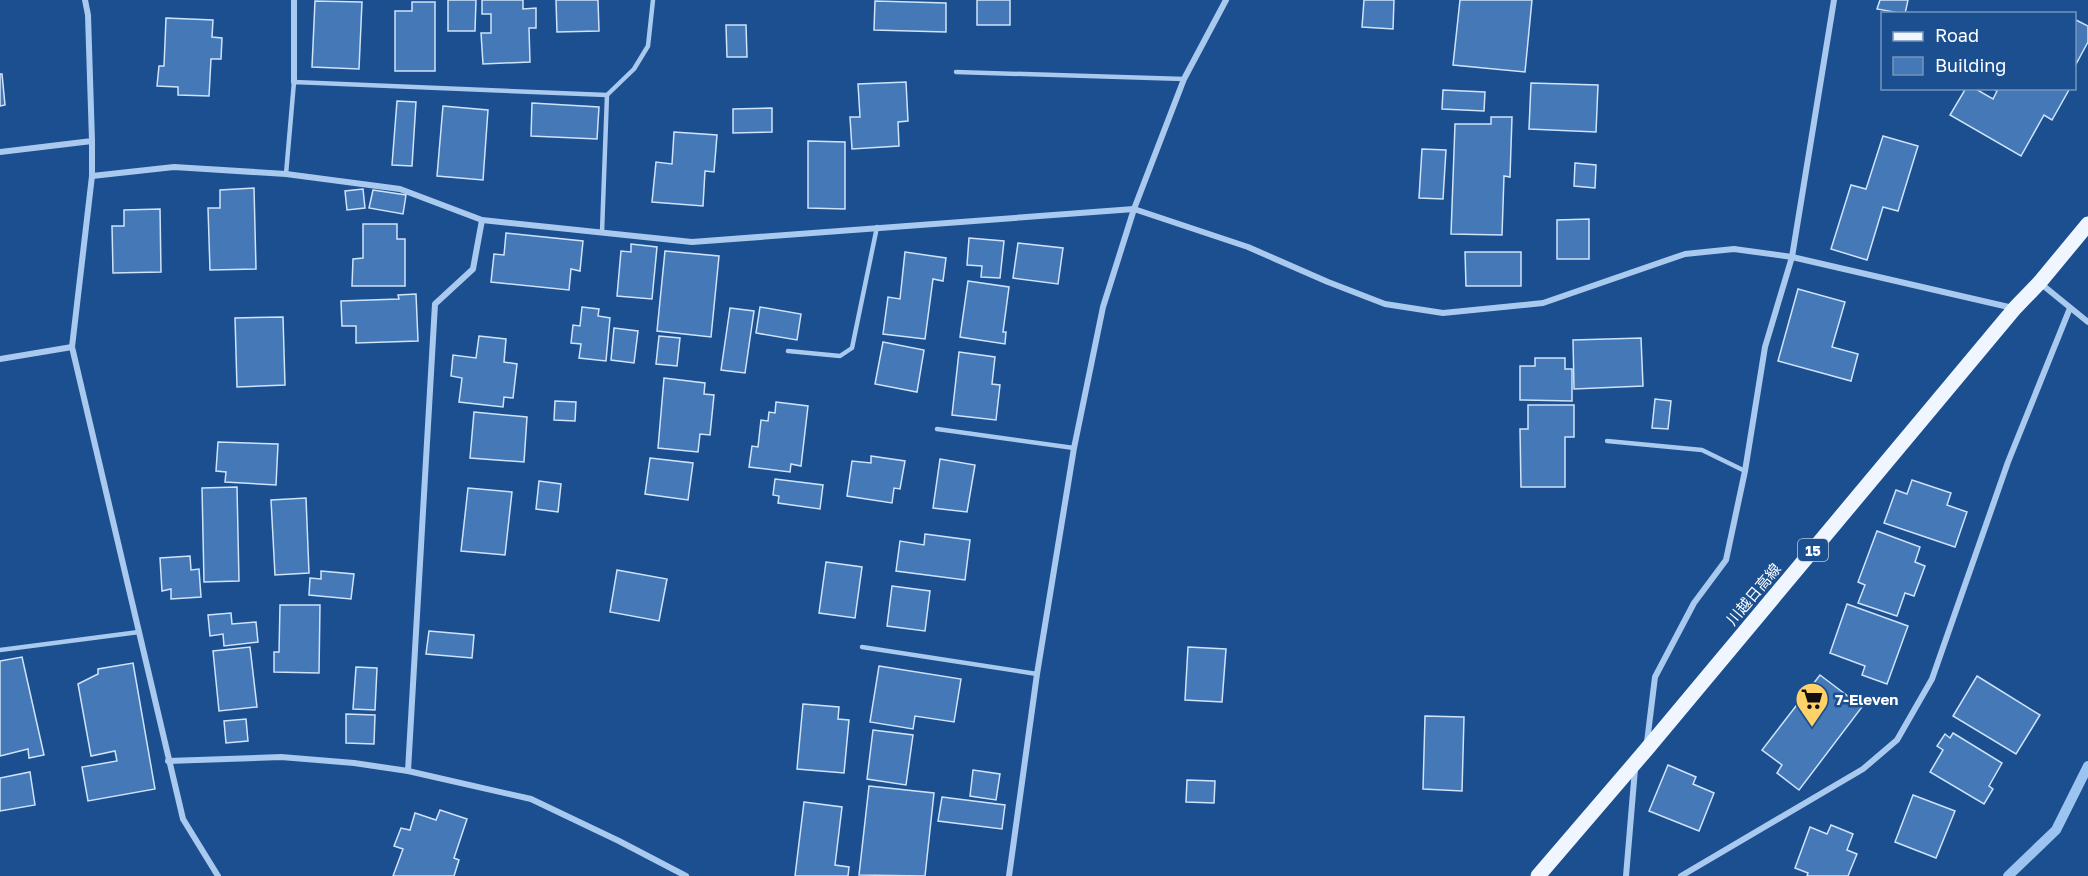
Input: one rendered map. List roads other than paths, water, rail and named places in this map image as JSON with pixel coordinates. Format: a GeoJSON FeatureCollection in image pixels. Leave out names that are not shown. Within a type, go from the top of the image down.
{"type":"FeatureCollection","features":[{"type":"Feature","properties":{"kind":"main road","name":"川越日高線"},"geometry":{"type":"LineString","coordinates":[[1538,876],[2088,224]]}},
{"type":"Feature","properties":{"kind":"street"},"geometry":{"type":"LineString","coordinates":[[86,0],[92,176],[72,347],[183,819],[218,876]]}},
{"type":"Feature","properties":{"kind":"street"},"geometry":{"type":"LineString","coordinates":[[294,0],[294,82]]}},
{"type":"Feature","properties":{"kind":"street"},"geometry":{"type":"LineString","coordinates":[[1009,876],[1037,675],[1074,448],[1103,307],[1134,209],[1184,79],[1226,0]]}},
{"type":"Feature","properties":{"kind":"street"},"geometry":{"type":"LineString","coordinates":[[1646,750],[1655,676],[1694,603],[1726,560],[1745,471],[1765,347],[1792,257],[1834,0]]}},
{"type":"Feature","properties":{"kind":"street"},"geometry":{"type":"LineString","coordinates":[[0,152],[92,141]]}},
{"type":"Feature","properties":{"kind":"street"},"geometry":{"type":"LineString","coordinates":[[92,176],[174,168],[286,174],[400,189],[482,220],[692,242],[1134,209],[1248,247],[1328,282],[1385,303],[1443,313],[1543,303],[1685,254],[1734,249],[1792,257],[2015,308]]}},
{"type":"Feature","properties":{"kind":"street"},"geometry":{"type":"LineString","coordinates":[[408,771],[435,304],[473,269],[482,220]]}},
{"type":"Feature","properties":{"kind":"street"},"geometry":{"type":"LineString","coordinates":[[2040,282],[2088,322]]}},
{"type":"Feature","properties":{"kind":"street"},"geometry":{"type":"LineString","coordinates":[[1681,876],[1863,769],[1897,740],[1932,679],[2008,462],[2070,308]]}},
{"type":"Feature","properties":{"kind":"street"},"geometry":{"type":"LineString","coordinates":[[0,359],[72,347]]}},
{"type":"Feature","properties":{"kind":"street"},"geometry":{"type":"LineString","coordinates":[[168,761],[281,757],[354,763],[408,771],[531,799],[620,841],[686,876]]}},
{"type":"Feature","properties":{"kind":"street"},"geometry":{"type":"LineString","coordinates":[[1626,876],[1636,762]]}},
{"type":"Feature","properties":{"kind":"lane"},"geometry":{"type":"LineString","coordinates":[[602,232],[607,95],[634,69],[648,46],[653,0]]}},
{"type":"Feature","properties":{"kind":"lane"},"geometry":{"type":"LineString","coordinates":[[956,72],[1184,79]]}},
{"type":"Feature","properties":{"kind":"lane"},"geometry":{"type":"LineString","coordinates":[[286,174],[294,82],[607,95]]}},
{"type":"Feature","properties":{"kind":"lane"},"geometry":{"type":"LineString","coordinates":[[788,351],[840,356],[852,348],[877,227]]}},
{"type":"Feature","properties":{"kind":"lane"},"geometry":{"type":"LineString","coordinates":[[937,429],[1074,448]]}},
{"type":"Feature","properties":{"kind":"lane"},"geometry":{"type":"LineString","coordinates":[[1607,441],[1702,450],[1745,471]]}},
{"type":"Feature","properties":{"kind":"lane"},"geometry":{"type":"LineString","coordinates":[[0,651],[139,632]]}},
{"type":"Feature","properties":{"kind":"lane"},"geometry":{"type":"LineString","coordinates":[[862,647],[1037,675]]}},
{"type":"Feature","properties":{"kind":"waterway"},"geometry":{"type":"LineString","coordinates":[[2008,876],[2056,830],[2088,766]]}},
{"type":"Feature","properties":{"kind":"place","name":"7-Eleven"},"geometry":{"type":"Point","coordinates":[1812,728]}}]}
